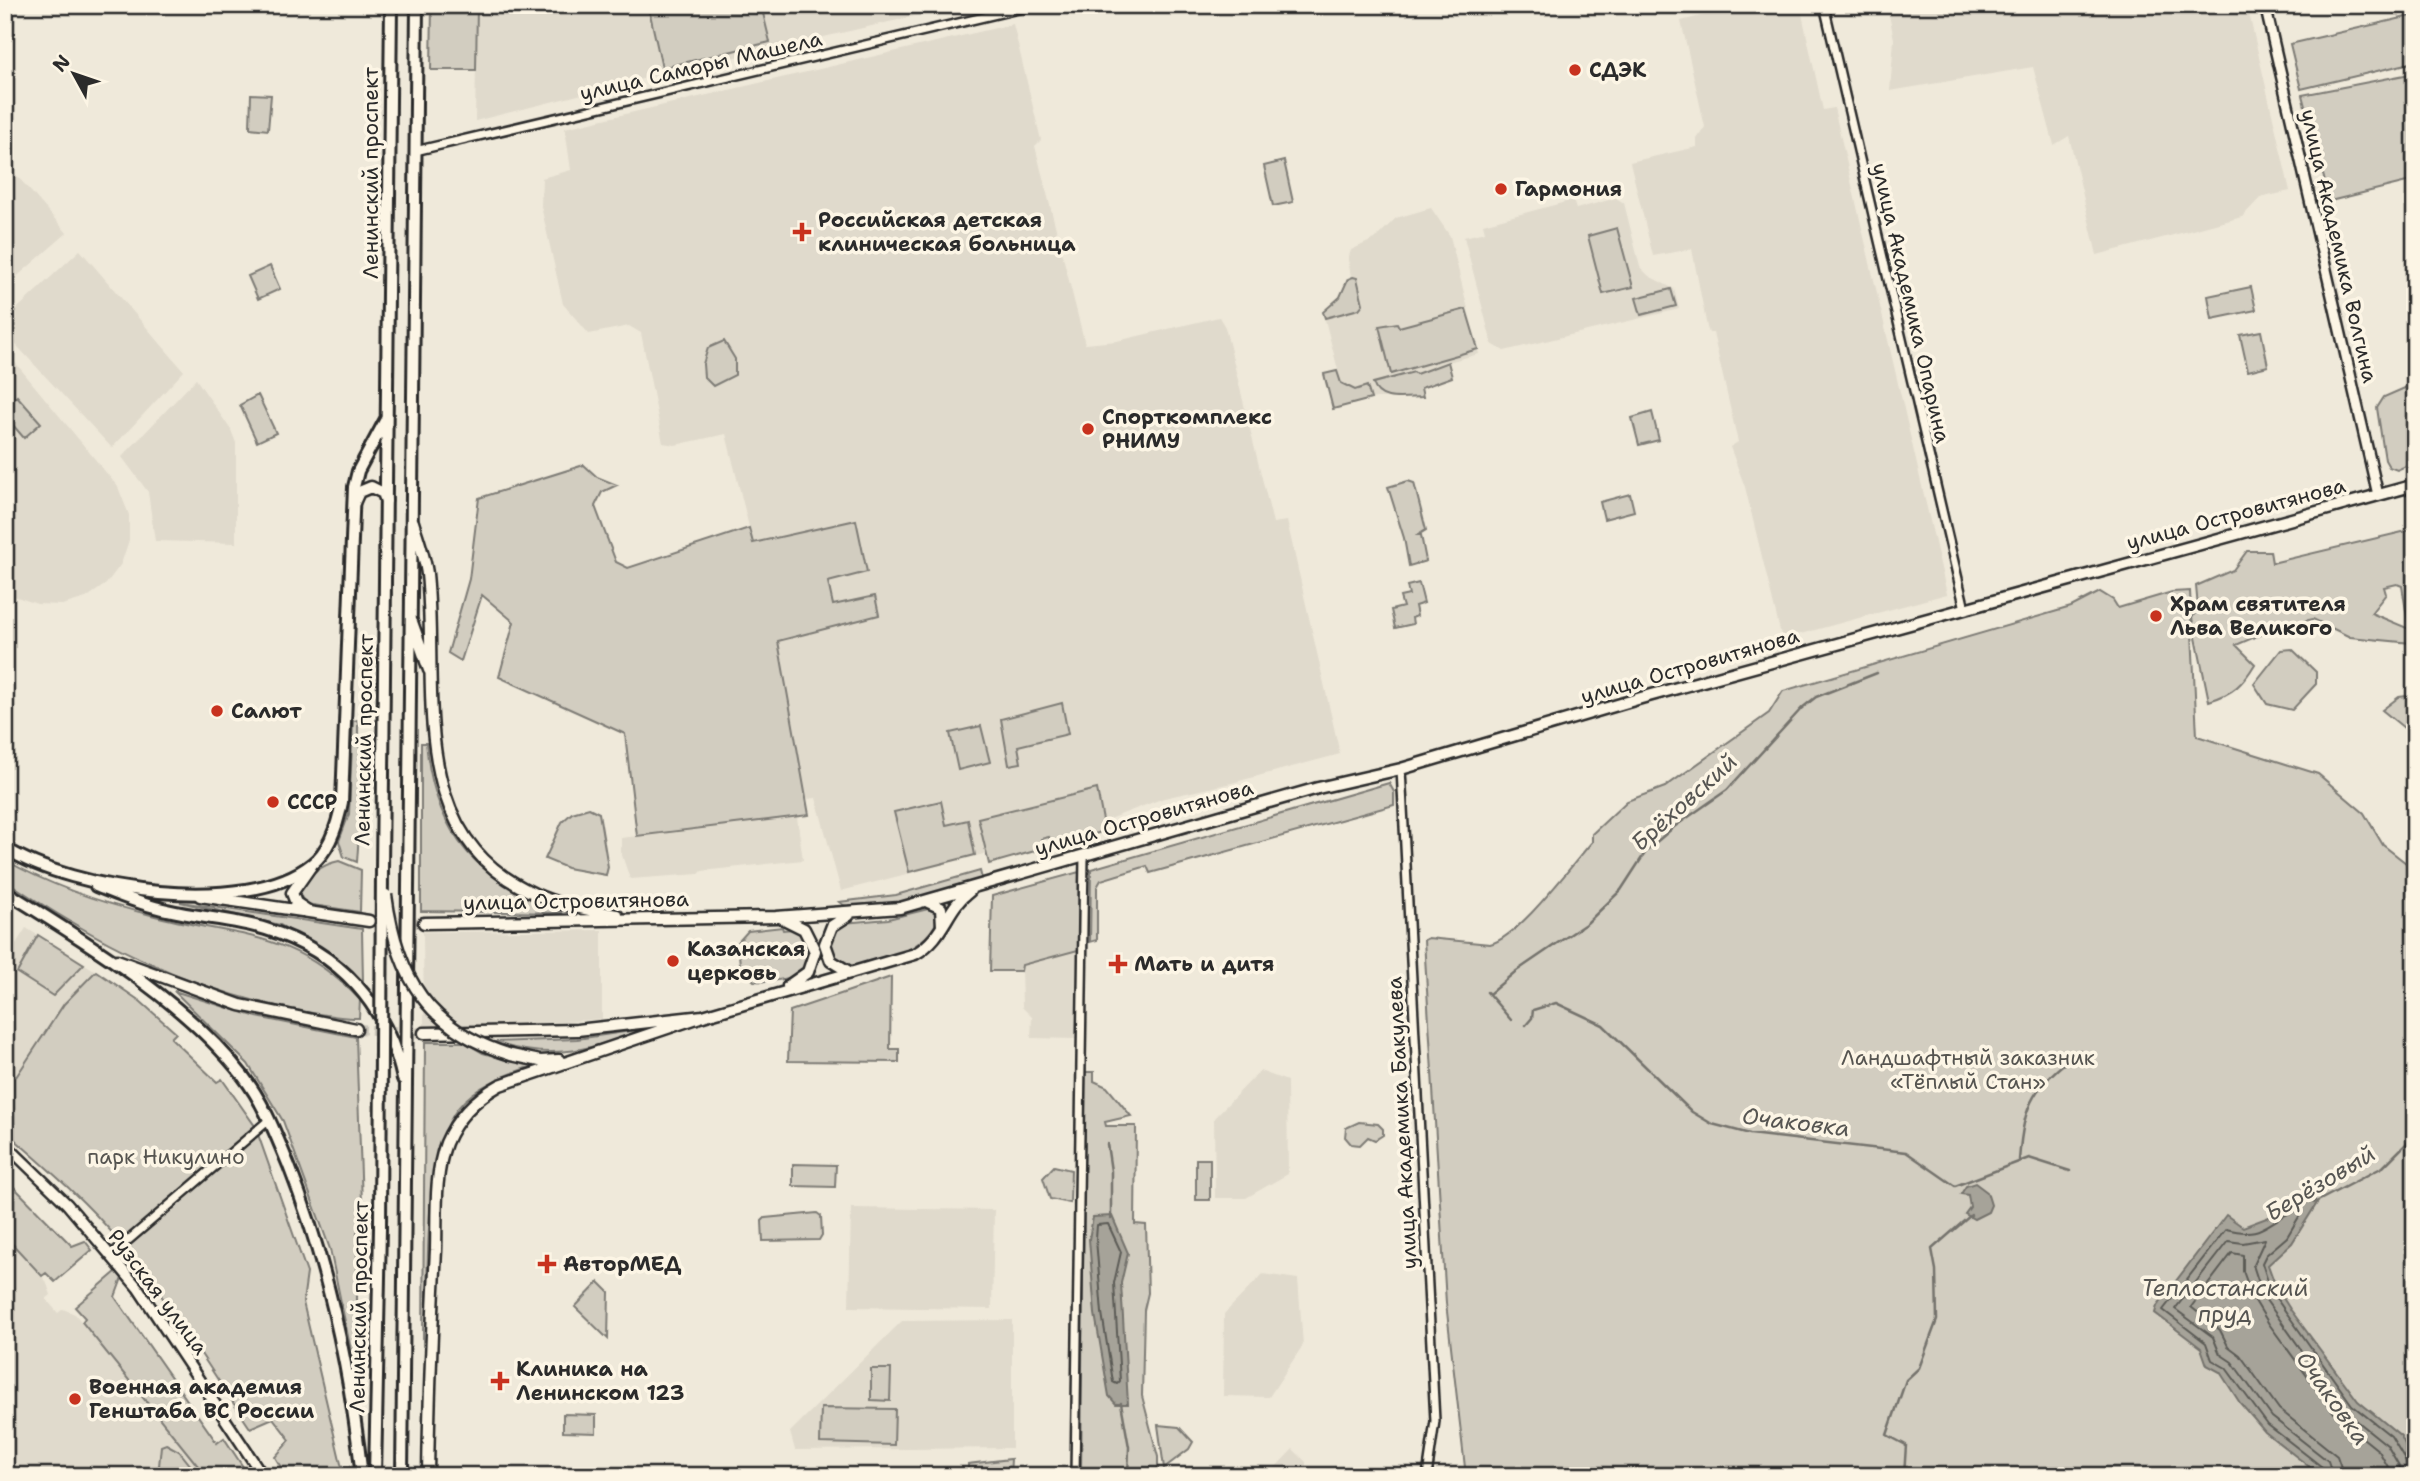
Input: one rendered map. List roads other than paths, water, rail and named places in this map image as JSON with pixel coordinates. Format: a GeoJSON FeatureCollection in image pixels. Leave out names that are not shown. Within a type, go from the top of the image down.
{"type":"FeatureCollection","features":[{"type":"Feature","properties":{"kind":"main road","name":"Ленинский проспект"},"geometry":{"type":"LineString","coordinates":[[375,1476],[389,411],[391,5]]}},
{"type":"Feature","properties":{"kind":"main road","name":"Ленинский проспект"},"geometry":{"type":"LineString","coordinates":[[402,1476],[416,5]]}},
{"type":"Feature","properties":{"kind":"main road"},"geometry":{"type":"LineString","coordinates":[[319,914],[301,907],[292,893],[329,842],[342,803],[356,475],[389,411]]}},
{"type":"Feature","properties":{"kind":"main road","name":"улица Островитянова"},"geometry":{"type":"LineString","coordinates":[[424,923],[855,914],[920,904],[1318,788],[1401,769],[2415,485]]}},
{"type":"Feature","properties":{"kind":"main road"},"geometry":{"type":"LineString","coordinates":[[353,503],[359,492],[371,487],[383,493],[387,505]]}},
{"type":"Feature","properties":{"kind":"main road"},"geometry":{"type":"LineString","coordinates":[[411,515],[426,571],[439,777],[451,815],[472,845],[500,873],[532,893],[557,903],[635,919]]}},
{"type":"Feature","properties":{"kind":"main road"},"geometry":{"type":"LineString","coordinates":[[411,619],[431,677]]}},
{"type":"Feature","properties":{"kind":"main road"},"geometry":{"type":"LineString","coordinates":[[5,848],[150,906],[265,929],[321,956],[355,983],[381,1015],[395,1046],[407,1096]]}},
{"type":"Feature","properties":{"kind":"main road"},"geometry":{"type":"LineString","coordinates":[[195,895],[266,888],[312,864]]}},
{"type":"Feature","properties":{"kind":"main road"},"geometry":{"type":"LineString","coordinates":[[382,870],[396,948],[419,996],[462,1035],[511,1055],[551,1061],[583,1056]]}},
{"type":"Feature","properties":{"kind":"main road"},"geometry":{"type":"LineString","coordinates":[[61,872],[110,883],[369,920]]}},
{"type":"Feature","properties":{"kind":"main road","name":"улица Островитянова"},"geometry":{"type":"LineString","coordinates":[[424,1033],[564,1031],[703,1016],[908,957],[934,940],[955,905],[977,887]]}},
{"type":"Feature","properties":{"kind":"main road"},"geometry":{"type":"LineString","coordinates":[[5,891],[103,954],[220,1051],[244,1078],[269,1120],[312,1228],[327,1280],[352,1397],[362,1476]]}},
{"type":"Feature","properties":{"kind":"main road"},"geometry":{"type":"LineString","coordinates":[[920,904],[933,903],[943,911],[942,929],[934,940]]}},
{"type":"Feature","properties":{"kind":"main road"},"geometry":{"type":"LineString","coordinates":[[855,914],[831,926],[825,944],[834,965],[855,973]]}},
{"type":"Feature","properties":{"kind":"main road"},"geometry":{"type":"LineString","coordinates":[[772,995],[804,976],[814,957],[811,939],[804,929],[776,917]]}},
{"type":"Feature","properties":{"kind":"main road"},"geometry":{"type":"LineString","coordinates":[[103,954],[220,999],[356,1029]]}},
{"type":"Feature","properties":{"kind":"main road"},"geometry":{"type":"LineString","coordinates":[[428,1476],[430,1343],[439,1186],[447,1143],[465,1112],[490,1090],[703,1016]]}},
{"type":"Feature","properties":{"kind":"street","name":"улица Саморы Машела"},"geometry":{"type":"LineString","coordinates":[[415,151],[1035,5]]}},
{"type":"Feature","properties":{"kind":"street","name":"улица Академика Опарина"},"geometry":{"type":"LineString","coordinates":[[1824,5],[1965,609]]}},
{"type":"Feature","properties":{"kind":"street","name":"улица Академика Волгина"},"geometry":{"type":"LineString","coordinates":[[2264,5],[2378,495]]}},
{"type":"Feature","properties":{"kind":"street","name":"улица Академика Бакулева"},"geometry":{"type":"LineString","coordinates":[[1401,769],[1435,1421],[1427,1476]]}},
{"type":"Feature","properties":{"kind":"street"},"geometry":{"type":"LineString","coordinates":[[1075,1476],[1084,855]]}},
{"type":"Feature","properties":{"kind":"street"},"geometry":{"type":"LineString","coordinates":[[111,1255],[269,1120]]}},
{"type":"Feature","properties":{"kind":"street","name":"Рузская улица"},"geometry":{"type":"LineString","coordinates":[[5,1144],[67,1204],[152,1306],[263,1476]]}},
{"type":"Feature","properties":{"kind":"water"},"geometry":{"type":"Polygon","coordinates":[[[1975,1183],[1987,1192],[1991,1205],[1988,1212],[1974,1219],[1965,1214],[1970,1207],[1968,1195],[1961,1194],[1966,1186],[1975,1183]]]}},
{"type":"Feature","properties":{"kind":"water","name":"Теплостанский пруд"},"geometry":{"type":"Polygon","coordinates":[[[2313,1198],[2317,1203],[2292,1243],[2268,1265],[2276,1287],[2358,1401],[2401,1436],[2415,1465],[2415,1476],[2321,1476],[2265,1432],[2240,1403],[2220,1372],[2207,1365],[2201,1348],[2155,1313],[2157,1306],[2226,1215],[2243,1227],[2277,1214],[2289,1205],[2313,1198]]]}},
{"type":"Feature","properties":{"kind":"water"},"geometry":{"type":"Polygon","coordinates":[[[1112,1216],[1128,1253],[1121,1283],[1128,1404],[1116,1404],[1109,1396],[1095,1314],[1089,1239],[1093,1217],[1112,1216]]]}},
{"type":"Feature","properties":{"kind":"waterway","name":"Брёховский"},"geometry":{"type":"LineString","coordinates":[[1489,994],[1515,972],[1587,923],[1621,890],[1647,850],[1674,827],[1727,790],[1802,708],[1816,697],[1877,673]]}},
{"type":"Feature","properties":{"kind":"waterway","name":"Очаковка"},"geometry":{"type":"LineString","coordinates":[[1487,992],[1511,1020]]}},
{"type":"Feature","properties":{"kind":"waterway","name":"Очаковка"},"geometry":{"type":"LineString","coordinates":[[1526,1025],[1532,1018],[1533,1010],[1556,1003],[1603,1025],[1692,1112],[1712,1124],[1750,1134],[1906,1152],[1955,1186],[2029,1158],[2070,1171]]}},
{"type":"Feature","properties":{"kind":"waterway"},"geometry":{"type":"LineString","coordinates":[[2019,1160],[2024,1122],[2034,1096],[2042,1085],[2080,1050]]}},
{"type":"Feature","properties":{"kind":"waterway","name":"Берёзовый"},"geometry":{"type":"LineString","coordinates":[[2314,1203],[2383,1167],[2415,1135]]}},
{"type":"Feature","properties":{"kind":"waterway"},"geometry":{"type":"LineString","coordinates":[[1107,1144],[1111,1171],[1111,1219]]}},
{"type":"Feature","properties":{"kind":"waterway"},"geometry":{"type":"LineString","coordinates":[[1904,1476],[1906,1445],[1887,1435],[1906,1380],[1919,1368],[1937,1320],[1936,1270],[1932,1249],[1971,1215]]}},
{"type":"Feature","properties":{"kind":"waterway"},"geometry":{"type":"LineString","coordinates":[[1121,1403],[1129,1447],[1128,1476]]}},
{"type":"Feature","properties":{"kind":"tunnel"},"geometry":{"type":"LineString","coordinates":[[369,921],[424,923]]}},
{"type":"Feature","properties":{"kind":"tunnel"},"geometry":{"type":"LineString","coordinates":[[356,1029],[424,1033]]}},
{"type":"Feature","properties":{"kind":"place","name":"СДЭК"},"geometry":{"type":"Point","coordinates":[1575,70]}},
{"type":"Feature","properties":{"kind":"place","name":"Гармония"},"geometry":{"type":"Point","coordinates":[1501,189]}},
{"type":"Feature","properties":{"kind":"place","name":"Российская детская клиническая больница"},"geometry":{"type":"Point","coordinates":[802,232]}},
{"type":"Feature","properties":{"kind":"place","name":"Спорткомплекс РНИМУ"},"geometry":{"type":"Point","coordinates":[1088,429]}},
{"type":"Feature","properties":{"kind":"place","name":"Храм святителя Льва Великого"},"geometry":{"type":"Point","coordinates":[2156,616]}},
{"type":"Feature","properties":{"kind":"place","name":"Салют"},"geometry":{"type":"Point","coordinates":[217,711]}},
{"type":"Feature","properties":{"kind":"place","name":"СССР"},"geometry":{"type":"Point","coordinates":[273,802]}},
{"type":"Feature","properties":{"kind":"place","name":"Казанская церковь"},"geometry":{"type":"Point","coordinates":[673,961]}},
{"type":"Feature","properties":{"kind":"place","name":"Мать и дитя"},"geometry":{"type":"Point","coordinates":[1118,964]}},
{"type":"Feature","properties":{"kind":"place","name":"АвторМЕД"},"geometry":{"type":"Point","coordinates":[547,1264]}},
{"type":"Feature","properties":{"kind":"place","name":"Клиника на Ленинском 123"},"geometry":{"type":"Point","coordinates":[500,1381]}},
{"type":"Feature","properties":{"kind":"place","name":"Военная академия Генштаба ВС России"},"geometry":{"type":"Point","coordinates":[75,1399]}},
{"type":"Feature","properties":{"kind":"park label","name":"Ландшафтный заказник «Тёплый Стан»"},"geometry":{"type":"Point","coordinates":[1968,1070]}},
{"type":"Feature","properties":{"kind":"park label","name":"парк Никулино"},"geometry":{"type":"Point","coordinates":[166,1157]}}]}
